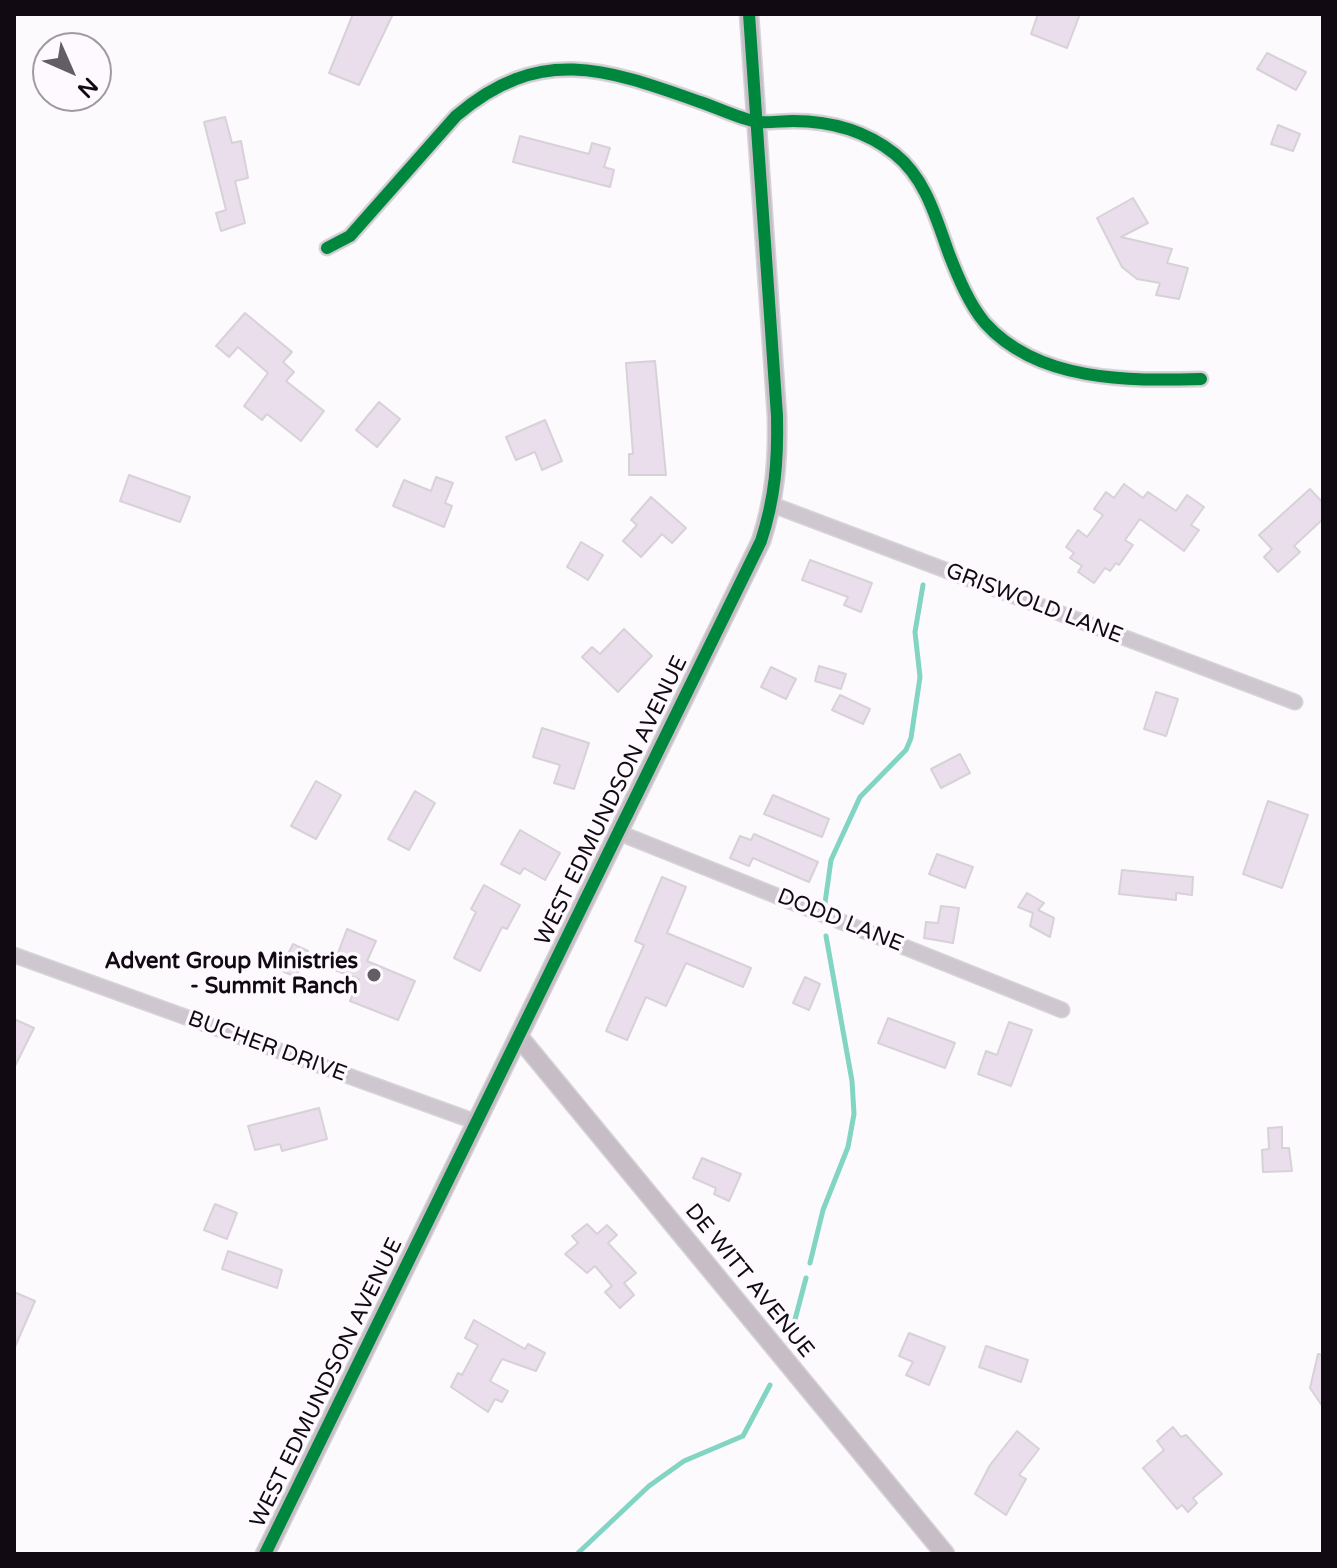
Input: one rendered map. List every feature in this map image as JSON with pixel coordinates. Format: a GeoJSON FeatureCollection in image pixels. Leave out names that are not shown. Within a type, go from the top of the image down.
{"type":"FeatureCollection","features":[{"type":"Feature","properties":{"kind":"street","name":"WEST EDMUNDSON AVENUE"},"geometry":{"type":"LineString","coordinates":[[265,1554],[761,541],[773,505],[778,461],[777,416],[749,14]]}},
{"type":"Feature","properties":{"kind":"street"},"geometry":{"type":"LineString","coordinates":[[327,248],[350,236],[456,116],[473,101],[506,83],[544,71],[605,70],[757,122],[832,123],[862,133],[895,154],[919,181],[962,286],[984,323],[1008,343],[1068,372],[1162,380],[1201,379]]}},
{"type":"Feature","properties":{"kind":"street","name":"GRISWOLD LANE"},"geometry":{"type":"LineString","coordinates":[[773,505],[1295,702]]}},
{"type":"Feature","properties":{"kind":"street","name":"DODD LANE"},"geometry":{"type":"LineString","coordinates":[[617,832],[1062,1010]]}},
{"type":"Feature","properties":{"kind":"street","name":"BUCHER DRIVE"},"geometry":{"type":"LineString","coordinates":[[14,955],[476,1122]]}},
{"type":"Feature","properties":{"kind":"street","name":"DE WITT AVENUE"},"geometry":{"type":"LineString","coordinates":[[519,1037],[945,1554]]}},
{"type":"Feature","properties":{"kind":"building"},"geometry":{"type":"Polygon","coordinates":[[[353,14],[393,14],[359,85],[329,73],[353,14]]]}},
{"type":"Feature","properties":{"kind":"building"},"geometry":{"type":"Polygon","coordinates":[[[1038,14],[1080,14],[1067,48],[1031,34],[1038,14]]]}},
{"type":"Feature","properties":{"kind":"building"},"geometry":{"type":"Polygon","coordinates":[[[1267,53],[1306,72],[1296,90],[1257,69],[1267,53]]]}},
{"type":"Feature","properties":{"kind":"building"},"geometry":{"type":"Polygon","coordinates":[[[225,117],[232,143],[241,141],[248,178],[235,181],[245,223],[221,231],[216,213],[226,210],[204,122],[225,117]]]}},
{"type":"Feature","properties":{"kind":"building"},"geometry":{"type":"Polygon","coordinates":[[[1278,125],[1300,134],[1293,151],[1271,144],[1278,125]]]}},
{"type":"Feature","properties":{"kind":"building"},"geometry":{"type":"Polygon","coordinates":[[[520,136],[589,154],[592,143],[610,148],[604,167],[614,170],[610,187],[513,162],[520,136]]]}},
{"type":"Feature","properties":{"kind":"building"},"geometry":{"type":"Polygon","coordinates":[[[1133,198],[1148,223],[1121,237],[1172,249],[1167,263],[1188,268],[1179,299],[1156,295],[1160,283],[1137,279],[1122,267],[1097,218],[1133,198]]]}},
{"type":"Feature","properties":{"kind":"building"},"geometry":{"type":"Polygon","coordinates":[[[245,313],[292,352],[283,362],[294,372],[286,381],[324,411],[301,441],[267,414],[262,420],[244,406],[268,373],[238,347],[229,357],[216,346],[245,313]]]}},
{"type":"Feature","properties":{"kind":"building"},"geometry":{"type":"Polygon","coordinates":[[[655,361],[666,475],[629,475],[629,454],[633,454],[626,363],[655,361]]]}},
{"type":"Feature","properties":{"kind":"building"},"geometry":{"type":"Polygon","coordinates":[[[379,402],[400,419],[377,447],[356,430],[379,402]]]}},
{"type":"Feature","properties":{"kind":"building"},"geometry":{"type":"Polygon","coordinates":[[[545,420],[562,461],[542,470],[535,452],[516,460],[506,437],[545,420]]]}},
{"type":"Feature","properties":{"kind":"building"},"geometry":{"type":"Polygon","coordinates":[[[129,475],[190,497],[180,522],[120,501],[129,475]]]}},
{"type":"Feature","properties":{"kind":"building"},"geometry":{"type":"Polygon","coordinates":[[[436,477],[453,483],[445,503],[452,506],[444,527],[393,506],[404,480],[431,491],[436,477]]]}},
{"type":"Feature","properties":{"kind":"building"},"geometry":{"type":"Polygon","coordinates":[[[1124,484],[1143,498],[1148,492],[1176,511],[1187,495],[1204,507],[1191,525],[1199,530],[1184,551],[1140,519],[1125,540],[1133,545],[1119,565],[1116,563],[1110,571],[1105,568],[1094,583],[1078,572],[1082,566],[1070,558],[1074,553],[1066,547],[1078,530],[1087,537],[1103,515],[1094,509],[1106,492],[1114,498],[1124,484]]]}},
{"type":"Feature","properties":{"kind":"building"},"geometry":{"type":"Polygon","coordinates":[[[1310,489],[1323,503],[1323,519],[1294,546],[1300,552],[1278,572],[1264,557],[1272,549],[1259,535],[1310,489]]]}},
{"type":"Feature","properties":{"kind":"building"},"geometry":{"type":"Polygon","coordinates":[[[651,497],[686,528],[672,543],[662,534],[641,557],[623,541],[637,525],[631,520],[651,497]]]}},
{"type":"Feature","properties":{"kind":"building"},"geometry":{"type":"Polygon","coordinates":[[[581,542],[603,555],[588,580],[567,567],[581,542]]]}},
{"type":"Feature","properties":{"kind":"building"},"geometry":{"type":"Polygon","coordinates":[[[810,560],[872,583],[861,612],[844,605],[848,597],[802,580],[810,560]]]}},
{"type":"Feature","properties":{"kind":"building"},"geometry":{"type":"Polygon","coordinates":[[[624,629],[652,656],[618,692],[582,657],[592,647],[600,654],[624,629]]]}},
{"type":"Feature","properties":{"kind":"building"},"geometry":{"type":"Polygon","coordinates":[[[819,666],[846,674],[841,689],[815,681],[819,666]]]}},
{"type":"Feature","properties":{"kind":"building"},"geometry":{"type":"Polygon","coordinates":[[[771,667],[796,679],[786,699],[761,687],[771,667]]]}},
{"type":"Feature","properties":{"kind":"building"},"geometry":{"type":"Polygon","coordinates":[[[1156,692],[1178,699],[1166,736],[1144,729],[1156,692]]]}},
{"type":"Feature","properties":{"kind":"building"},"geometry":{"type":"Polygon","coordinates":[[[840,695],[870,709],[863,724],[832,710],[840,695]]]}},
{"type":"Feature","properties":{"kind":"building"},"geometry":{"type":"Polygon","coordinates":[[[542,728],[589,743],[574,789],[554,783],[560,765],[533,757],[542,728]]]}},
{"type":"Feature","properties":{"kind":"building"},"geometry":{"type":"Polygon","coordinates":[[[960,754],[970,773],[941,788],[931,769],[960,754]]]}},
{"type":"Feature","properties":{"kind":"building"},"geometry":{"type":"Polygon","coordinates":[[[316,781],[341,795],[316,839],[291,826],[316,781]]]}},
{"type":"Feature","properties":{"kind":"building"},"geometry":{"type":"Polygon","coordinates":[[[415,791],[435,803],[409,850],[388,839],[415,791]]]}},
{"type":"Feature","properties":{"kind":"building"},"geometry":{"type":"Polygon","coordinates":[[[773,795],[829,819],[822,837],[764,814],[773,795]]]}},
{"type":"Feature","properties":{"kind":"building"},"geometry":{"type":"Polygon","coordinates":[[[1268,801],[1308,815],[1282,888],[1243,874],[1268,801]]]}},
{"type":"Feature","properties":{"kind":"building"},"geometry":{"type":"Polygon","coordinates":[[[520,830],[560,853],[545,880],[524,868],[520,874],[501,864],[520,830]]]}},
{"type":"Feature","properties":{"kind":"building"},"geometry":{"type":"Polygon","coordinates":[[[754,834],[818,862],[809,882],[753,858],[749,866],[730,858],[740,836],[751,840],[754,834]]]}},
{"type":"Feature","properties":{"kind":"building"},"geometry":{"type":"Polygon","coordinates":[[[937,854],[973,867],[965,888],[929,874],[937,854]]]}},
{"type":"Feature","properties":{"kind":"building"},"geometry":{"type":"Polygon","coordinates":[[[1122,870],[1193,877],[1192,895],[1176,893],[1176,900],[1119,894],[1122,870]]]}},
{"type":"Feature","properties":{"kind":"building"},"geometry":{"type":"Polygon","coordinates":[[[662,877],[686,887],[667,933],[751,968],[743,987],[686,963],[666,1006],[646,997],[627,1040],[606,1031],[644,945],[635,941],[662,877]]]}},
{"type":"Feature","properties":{"kind":"building"},"geometry":{"type":"Polygon","coordinates":[[[484,885],[520,905],[507,929],[502,927],[480,971],[454,958],[476,912],[471,909],[484,885]]]}},
{"type":"Feature","properties":{"kind":"building"},"geometry":{"type":"Polygon","coordinates":[[[1027,893],[1044,903],[1038,910],[1054,918],[1050,937],[1030,926],[1033,913],[1018,907],[1027,893]]]}},
{"type":"Feature","properties":{"kind":"building"},"geometry":{"type":"Polygon","coordinates":[[[941,906],[959,908],[953,943],[924,938],[926,922],[938,923],[941,906]]]}},
{"type":"Feature","properties":{"kind":"building","name":"Advent Group Ministries - Summit Ranch"},"geometry":{"type":"Polygon","coordinates":[[[347,929],[376,941],[367,961],[415,981],[398,1020],[350,1001],[359,979],[332,969],[347,929]]]}},
{"type":"Feature","properties":{"kind":"building"},"geometry":{"type":"Polygon","coordinates":[[[293,944],[308,951],[296,977],[280,970],[293,944]]]}},
{"type":"Feature","properties":{"kind":"building"},"geometry":{"type":"Polygon","coordinates":[[[805,977],[820,984],[809,1010],[793,1003],[805,977]]]}},
{"type":"Feature","properties":{"kind":"building"},"geometry":{"type":"Polygon","coordinates":[[[888,1018],[955,1043],[945,1068],[878,1043],[888,1018]]]}},
{"type":"Feature","properties":{"kind":"building"},"geometry":{"type":"Polygon","coordinates":[[[14,1019],[34,1028],[14,1068],[14,1019]]]}},
{"type":"Feature","properties":{"kind":"building"},"geometry":{"type":"Polygon","coordinates":[[[1009,1022],[1032,1030],[1011,1086],[978,1074],[986,1051],[997,1055],[1009,1022]]]}},
{"type":"Feature","properties":{"kind":"building"},"geometry":{"type":"Polygon","coordinates":[[[319,1108],[327,1139],[282,1151],[280,1144],[255,1150],[248,1126],[319,1108]]]}},
{"type":"Feature","properties":{"kind":"building"},"geometry":{"type":"Polygon","coordinates":[[[1282,1127],[1282,1148],[1289,1148],[1292,1171],[1263,1172],[1262,1150],[1269,1149],[1268,1128],[1282,1127]]]}},
{"type":"Feature","properties":{"kind":"building"},"geometry":{"type":"Polygon","coordinates":[[[702,1158],[741,1174],[729,1201],[714,1194],[716,1188],[693,1178],[702,1158]]]}},
{"type":"Feature","properties":{"kind":"building"},"geometry":{"type":"Polygon","coordinates":[[[215,1204],[237,1213],[227,1239],[204,1230],[215,1204]]]}},
{"type":"Feature","properties":{"kind":"building"},"geometry":{"type":"Polygon","coordinates":[[[587,1224],[597,1234],[607,1225],[617,1235],[608,1243],[636,1273],[624,1283],[634,1295],[620,1308],[605,1292],[612,1286],[595,1266],[587,1273],[565,1254],[578,1243],[572,1236],[587,1224]]]}},
{"type":"Feature","properties":{"kind":"building"},"geometry":{"type":"Polygon","coordinates":[[[228,1251],[282,1270],[277,1288],[222,1269],[228,1251]]]}},
{"type":"Feature","properties":{"kind":"building"},"geometry":{"type":"Polygon","coordinates":[[[14,1292],[35,1301],[14,1349],[14,1292]]]}},
{"type":"Feature","properties":{"kind":"building"},"geometry":{"type":"Polygon","coordinates":[[[474,1320],[525,1349],[528,1344],[545,1353],[536,1371],[502,1359],[490,1381],[508,1391],[502,1402],[495,1399],[488,1412],[451,1387],[458,1373],[462,1375],[478,1345],[465,1338],[474,1320]]]}},
{"type":"Feature","properties":{"kind":"building"},"geometry":{"type":"Polygon","coordinates":[[[909,1333],[945,1347],[929,1385],[906,1375],[913,1362],[899,1356],[909,1333]]]}},
{"type":"Feature","properties":{"kind":"building"},"geometry":{"type":"Polygon","coordinates":[[[986,1346],[1028,1360],[1021,1382],[979,1367],[986,1346]]]}},
{"type":"Feature","properties":{"kind":"building"},"geometry":{"type":"Polygon","coordinates":[[[1318,1354],[1323,1355],[1323,1407],[1310,1388],[1318,1354]]]}},
{"type":"Feature","properties":{"kind":"building"},"geometry":{"type":"Polygon","coordinates":[[[1173,1427],[1181,1437],[1186,1435],[1222,1474],[1193,1498],[1197,1503],[1188,1512],[1182,1505],[1177,1509],[1143,1468],[1164,1450],[1157,1441],[1173,1427]]]}},
{"type":"Feature","properties":{"kind":"building"},"geometry":{"type":"Polygon","coordinates":[[[1017,1431],[1039,1449],[1019,1475],[1026,1479],[1006,1515],[975,1494],[990,1465],[1017,1431]]]}},
{"type":"Feature","properties":{"kind":"waterway"},"geometry":{"type":"LineString","coordinates":[[825,903],[831,860],[860,797],[906,750],[911,738],[920,677],[915,632],[923,585]]}},
{"type":"Feature","properties":{"kind":"waterway"},"geometry":{"type":"LineString","coordinates":[[810,1263],[823,1210],[848,1147],[854,1114],[852,1081],[826,936]]}},
{"type":"Feature","properties":{"kind":"waterway"},"geometry":{"type":"LineString","coordinates":[[789,1342],[806,1278]]}},
{"type":"Feature","properties":{"kind":"waterway"},"geometry":{"type":"LineString","coordinates":[[577,1554],[649,1486],[684,1461],[743,1436],[770,1385]]}},
{"type":"Feature","properties":{"kind":"cycle path"},"geometry":{"type":"LineString","coordinates":[[265,1554],[761,541],[775,479],[777,416],[749,14]]}},
{"type":"Feature","properties":{"kind":"cycle path"},"geometry":{"type":"LineString","coordinates":[[327,248],[350,236],[456,116],[487,93],[516,79],[546,71],[604,73],[666,90],[757,122],[821,123],[847,128],[872,139],[895,154],[915,175],[929,200],[969,299],[985,323],[1007,342],[1031,357],[1086,374],[1115,378],[1201,379]]}},
{"type":"Feature","properties":{"kind":"place","name":"Advent Group Ministries - Summit Ranch"},"geometry":{"type":"Point","coordinates":[374,975]}}]}
